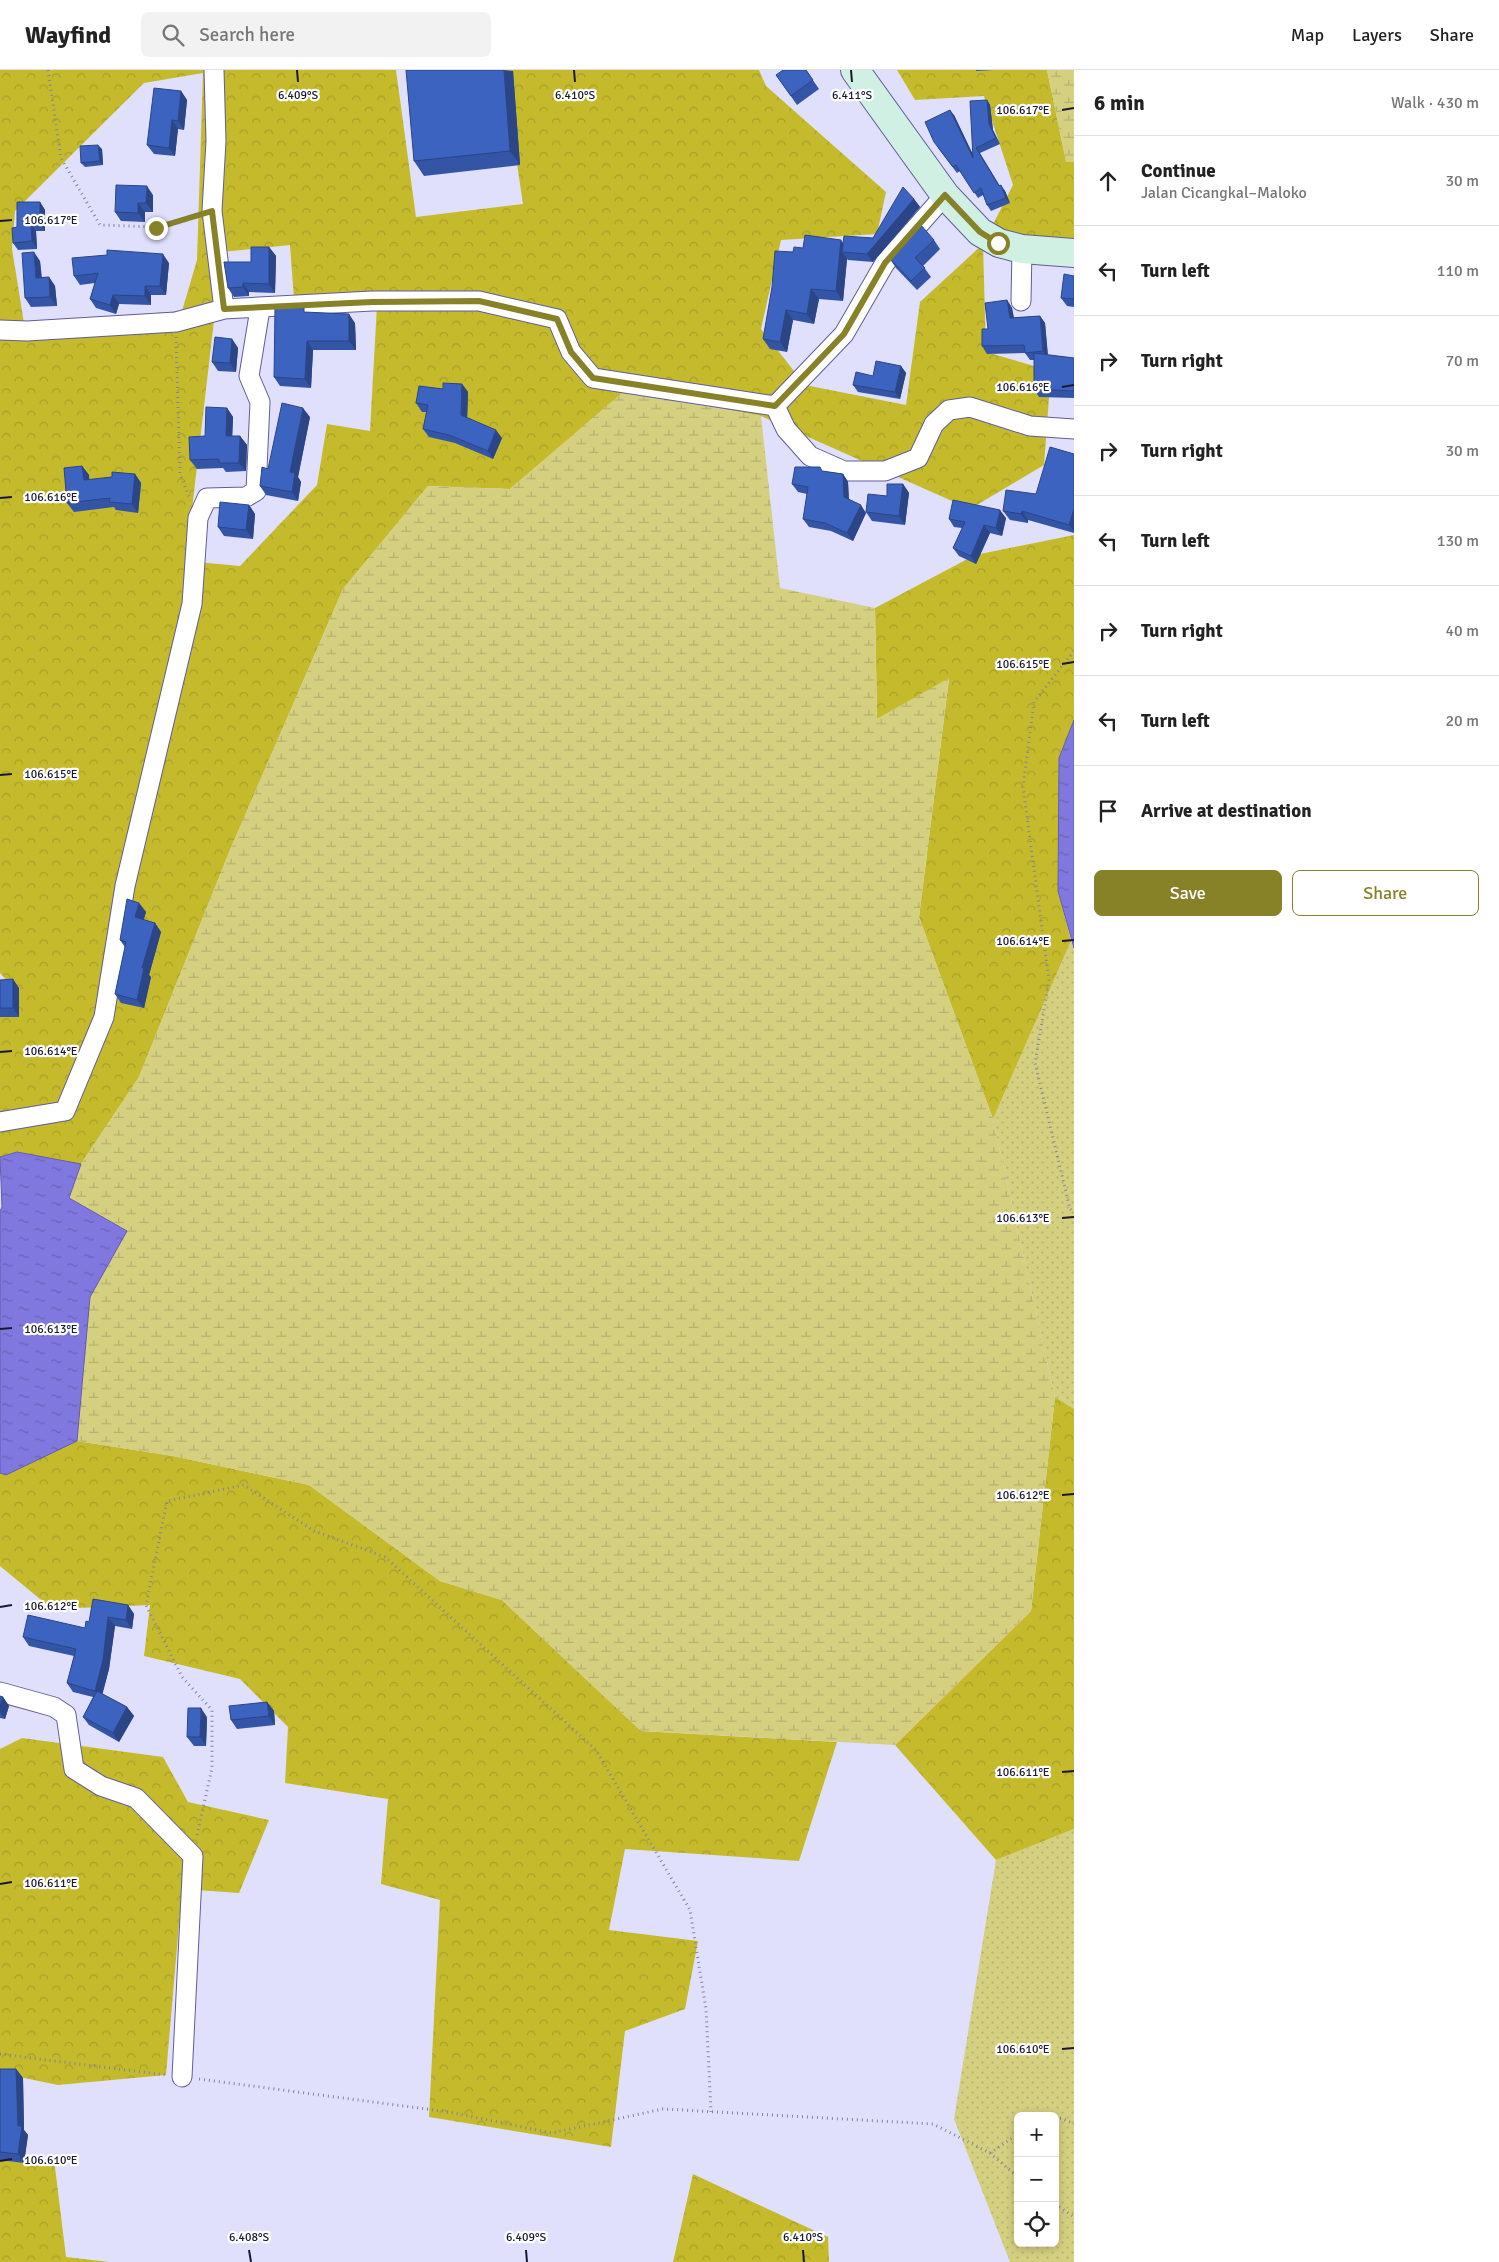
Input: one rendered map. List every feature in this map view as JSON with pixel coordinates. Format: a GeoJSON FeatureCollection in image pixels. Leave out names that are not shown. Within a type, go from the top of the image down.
{"type":"FeatureCollection","features":[{"type":"Feature","properties":{"kind":"street"},"geometry":{"type":"LineString","coordinates":[[214,70],[216,141],[212,211],[224,309]]}},
{"type":"Feature","properties":{"kind":"street"},"geometry":{"type":"LineString","coordinates":[[855,70],[945,195],[980,232],[998,243],[1022,249],[1074,253]]}},
{"type":"Feature","properties":{"kind":"street"},"geometry":{"type":"LineString","coordinates":[[775,406],[844,334],[885,263],[945,195]]}},
{"type":"Feature","properties":{"kind":"street"},"geometry":{"type":"LineString","coordinates":[[1021,301],[1022,249]]}},
{"type":"Feature","properties":{"kind":"street"},"geometry":{"type":"LineString","coordinates":[[0,330],[27,331],[176,322],[224,309],[260,309],[372,302],[479,301],[557,319],[571,352],[593,378],[775,406]]}},
{"type":"Feature","properties":{"kind":"street"},"geometry":{"type":"LineString","coordinates":[[0,1122],[65,1112],[104,1017],[125,886],[192,604],[198,518],[207,498],[246,497],[256,491],[260,402],[250,376],[260,309]]}},
{"type":"Feature","properties":{"kind":"street"},"geometry":{"type":"LineString","coordinates":[[775,406],[786,429],[810,456],[844,471],[885,471],[918,458],[934,424],[949,410],[970,407],[1030,426],[1074,429]]}},
{"type":"Feature","properties":{"kind":"street"},"geometry":{"type":"LineString","coordinates":[[0,1692],[54,1707],[66,1715],[74,1769],[101,1786],[136,1798],[193,1856],[182,2077]]}},
{"type":"Feature","properties":{"kind":"path"},"geometry":{"type":"LineString","coordinates":[[48,70],[61,158],[100,224],[156,228],[212,211]]}},
{"type":"Feature","properties":{"kind":"path"},"geometry":{"type":"LineString","coordinates":[[176,322],[180,474],[198,518]]}},
{"type":"Feature","properties":{"kind":"path"},"geometry":{"type":"LineString","coordinates":[[1074,651],[1034,702],[1023,787],[1049,980],[1035,1063],[1070,1209],[1074,1212]]}},
{"type":"Feature","properties":{"kind":"path"},"geometry":{"type":"LineString","coordinates":[[193,1856],[212,1768],[212,1710],[182,1677],[146,1604],[167,1501],[244,1485],[314,1531],[385,1557],[596,1750],[690,1910],[706,2009],[711,2112]]}},
{"type":"Feature","properties":{"kind":"path"},"geometry":{"type":"LineString","coordinates":[[0,2054],[449,2112],[552,2133],[663,2109],[933,2124],[990,2153],[1014,2174]]}},
{"type":"Feature","properties":{"kind":"path"},"geometry":{"type":"LineString","coordinates":[[1059,2118],[1074,2124]]}},
{"type":"Feature","properties":{"kind":"path"},"geometry":{"type":"LineString","coordinates":[[990,2153],[1014,2137]]}},
{"type":"Feature","properties":{"kind":"path"},"geometry":{"type":"LineString","coordinates":[[1059,2207],[1074,2217]]}},
{"type":"Feature","properties":{"kind":"green space"},"geometry":{"type":"Polygon","coordinates":[[[0,70],[396,70],[416,217],[523,204],[503,70],[759,70],[766,86],[886,192],[877,234],[781,240],[761,329],[805,385],[906,405],[920,302],[983,244],[1013,185],[984,96],[915,100],[897,70],[1047,70],[1066,161],[1074,162],[1074,253],[983,245],[986,352],[1051,371],[1044,465],[970,509],[761,416],[625,391],[510,489],[428,486],[343,589],[230,850],[139,1077],[81,1164],[17,1152],[0,1157],[0,1013],[9,983],[0,973],[0,70]],[[203,73],[144,83],[15,211],[12,249],[24,323],[182,311],[197,260],[203,73]],[[290,245],[222,252],[186,561],[240,566],[317,485],[327,424],[370,431],[377,305],[294,299],[290,245]]]}},
{"type":"Feature","properties":{"kind":"green space"},"geometry":{"type":"Polygon","coordinates":[[[1047,70],[1074,70],[1074,162],[1066,162],[1047,70]]]}},
{"type":"Feature","properties":{"kind":"green space"},"geometry":{"type":"Polygon","coordinates":[[[624,391],[761,416],[780,588],[875,608],[877,719],[949,678],[919,917],[993,1119],[1055,1397],[1031,1611],[895,1745],[641,1731],[502,1600],[440,1581],[309,1485],[173,1456],[77,1441],[90,1297],[127,1231],[69,1198],[81,1164],[139,1077],[230,850],[343,589],[428,486],[510,489],[624,391]]]}},
{"type":"Feature","properties":{"kind":"green space"},"geometry":{"type":"Polygon","coordinates":[[[1074,535],[1074,720],[1059,758],[1058,891],[1071,941],[993,1119],[919,917],[949,679],[877,719],[875,608],[975,555],[1074,535]]]}},
{"type":"Feature","properties":{"kind":"green space"},"geometry":{"type":"Polygon","coordinates":[[[1071,941],[1074,948],[1074,1409],[1055,1397],[993,1119],[1071,941]]]}},
{"type":"Feature","properties":{"kind":"green space"},"geometry":{"type":"Polygon","coordinates":[[[1055,1397],[1074,1409],[1074,1829],[996,1860],[895,1745],[1031,1611],[1055,1397]]]}},
{"type":"Feature","properties":{"kind":"green space"},"geometry":{"type":"Polygon","coordinates":[[[77,1441],[173,1456],[309,1485],[440,1581],[502,1600],[641,1731],[837,1742],[799,1861],[625,1849],[609,1930],[698,1941],[685,2009],[625,2031],[611,2147],[429,2117],[440,1900],[381,1884],[388,1799],[285,1783],[288,1727],[240,1679],[144,1656],[150,1605],[52,1609],[0,1566],[0,1473],[6,1475],[77,1441]]]}},
{"type":"Feature","properties":{"kind":"green space"},"geometry":{"type":"Polygon","coordinates":[[[22,1738],[163,1757],[188,1802],[269,1820],[239,1893],[182,1889],[166,2075],[58,2085],[0,2073],[0,1749],[22,1738]]]}},
{"type":"Feature","properties":{"kind":"green space"},"geometry":{"type":"Polygon","coordinates":[[[1074,1829],[1074,2262],[1010,2262],[954,2119],[996,1860],[1074,1829]]]}},
{"type":"Feature","properties":{"kind":"green space"},"geometry":{"type":"Polygon","coordinates":[[[54,2159],[66,2257],[110,2262],[0,2262],[0,2161],[54,2159]]]}},
{"type":"Feature","properties":{"kind":"green space"},"geometry":{"type":"Polygon","coordinates":[[[693,2174],[828,2237],[829,2262],[673,2262],[693,2174]]]}},
{"type":"Feature","properties":{"kind":"water"},"geometry":{"type":"Polygon","coordinates":[[[1074,720],[1074,948],[1058,891],[1059,758],[1074,720]]]}},
{"type":"Feature","properties":{"kind":"water"},"geometry":{"type":"Polygon","coordinates":[[[17,1152],[81,1164],[69,1198],[127,1231],[90,1297],[77,1441],[6,1475],[0,1473],[0,1211],[2,1207],[0,1157],[17,1152]]]}},
{"type":"Feature","properties":{"kind":"building"},"geometry":{"type":"Polygon","coordinates":[[[406,70],[504,70],[510,151],[414,161],[406,70]]]}},
{"type":"Feature","properties":{"kind":"building"},"geometry":{"type":"Polygon","coordinates":[[[783,70],[806,70],[813,80],[791,96],[776,75],[783,70]]]}},
{"type":"Feature","properties":{"kind":"building"},"geometry":{"type":"Polygon","coordinates":[[[154,88],[181,91],[178,121],[172,120],[169,148],[147,145],[154,88]]]}},
{"type":"Feature","properties":{"kind":"building"},"geometry":{"type":"Polygon","coordinates":[[[987,100],[989,124],[996,138],[976,148],[999,186],[1001,185],[1006,198],[987,205],[981,188],[974,193],[956,165],[953,167],[934,142],[925,122],[950,110],[973,158],[970,101],[987,100]]]}},
{"type":"Feature","properties":{"kind":"building"},"geometry":{"type":"Polygon","coordinates":[[[98,145],[100,161],[81,163],[80,146],[98,145]]]}},
{"type":"Feature","properties":{"kind":"building"},"geometry":{"type":"Polygon","coordinates":[[[116,185],[147,186],[146,203],[138,203],[138,213],[115,212],[116,185]]]}},
{"type":"Feature","properties":{"kind":"building"},"geometry":{"type":"Polygon","coordinates":[[[903,187],[914,199],[867,254],[842,252],[844,236],[873,238],[903,187]]]}},
{"type":"Feature","properties":{"kind":"building"},"geometry":{"type":"Polygon","coordinates":[[[17,202],[40,202],[40,224],[31,224],[32,241],[13,243],[12,228],[17,227],[17,202]]]}},
{"type":"Feature","properties":{"kind":"building"},"geometry":{"type":"Polygon","coordinates":[[[920,224],[934,240],[915,258],[925,268],[911,281],[890,259],[920,224]]]}},
{"type":"Feature","properties":{"kind":"building"},"geometry":{"type":"Polygon","coordinates":[[[805,235],[841,240],[836,291],[811,289],[807,314],[786,310],[780,342],[763,339],[772,287],[775,251],[793,252],[794,247],[803,248],[805,235]]]}},
{"type":"Feature","properties":{"kind":"building"},"geometry":{"type":"Polygon","coordinates":[[[251,247],[269,247],[269,284],[243,283],[243,287],[228,288],[224,262],[251,262],[251,247]]]}},
{"type":"Feature","properties":{"kind":"building"},"geometry":{"type":"Polygon","coordinates":[[[107,250],[163,254],[160,286],[145,286],[145,296],[113,295],[110,305],[90,299],[98,273],[74,276],[72,258],[107,255],[107,250]]]}},
{"type":"Feature","properties":{"kind":"building"},"geometry":{"type":"Polygon","coordinates":[[[34,252],[36,278],[49,277],[50,297],[25,298],[22,253],[34,252]]]}},
{"type":"Feature","properties":{"kind":"building"},"geometry":{"type":"Polygon","coordinates":[[[1064,274],[1074,276],[1074,299],[1061,298],[1064,274]]]}},
{"type":"Feature","properties":{"kind":"building"},"geometry":{"type":"Polygon","coordinates":[[[1007,300],[1010,318],[1040,316],[1043,351],[1025,353],[1024,345],[982,346],[982,329],[988,329],[985,303],[1007,300]]]}},
{"type":"Feature","properties":{"kind":"building"},"geometry":{"type":"Polygon","coordinates":[[[304,307],[304,312],[349,314],[349,341],[307,341],[305,379],[274,377],[275,308],[304,307]]]}},
{"type":"Feature","properties":{"kind":"building"},"geometry":{"type":"Polygon","coordinates":[[[215,337],[232,339],[230,363],[212,362],[215,337]]]}},
{"type":"Feature","properties":{"kind":"building"},"geometry":{"type":"Polygon","coordinates":[[[1034,353],[1074,358],[1074,391],[1034,389],[1034,353]]]}},
{"type":"Feature","properties":{"kind":"building"},"geometry":{"type":"Polygon","coordinates":[[[876,361],[901,366],[895,392],[853,385],[856,372],[873,376],[876,361]]]}},
{"type":"Feature","properties":{"kind":"building"},"geometry":{"type":"Polygon","coordinates":[[[443,383],[462,384],[461,415],[496,430],[488,451],[449,435],[423,429],[428,405],[416,403],[419,386],[443,389],[443,383]]]}},
{"type":"Feature","properties":{"kind":"building"},"geometry":{"type":"Polygon","coordinates":[[[282,403],[303,408],[290,472],[295,473],[292,492],[260,486],[262,467],[268,469],[282,403]]]}},
{"type":"Feature","properties":{"kind":"building"},"geometry":{"type":"Polygon","coordinates":[[[206,407],[227,408],[226,436],[240,436],[239,463],[219,463],[219,459],[190,460],[189,437],[205,436],[206,407]]]}},
{"type":"Feature","properties":{"kind":"building"},"geometry":{"type":"Polygon","coordinates":[[[1050,447],[1074,454],[1074,509],[1069,525],[1022,511],[1021,514],[1003,511],[1006,490],[1036,494],[1050,447]]]}},
{"type":"Feature","properties":{"kind":"building"},"geometry":{"type":"Polygon","coordinates":[[[82,466],[84,480],[112,477],[112,472],[135,474],[132,504],[109,502],[110,498],[67,503],[64,468],[82,466]]]}},
{"type":"Feature","properties":{"kind":"building"},"geometry":{"type":"Polygon","coordinates":[[[795,467],[820,467],[822,471],[843,474],[844,497],[861,505],[847,533],[825,523],[803,519],[808,487],[792,484],[795,467]]]}},
{"type":"Feature","properties":{"kind":"building"},"geometry":{"type":"Polygon","coordinates":[[[887,484],[903,484],[899,516],[866,512],[868,494],[887,496],[887,484]]]}},
{"type":"Feature","properties":{"kind":"building"},"geometry":{"type":"Polygon","coordinates":[[[953,500],[1000,510],[996,528],[984,525],[971,556],[953,548],[965,522],[949,519],[953,500]]]}},
{"type":"Feature","properties":{"kind":"building"},"geometry":{"type":"Polygon","coordinates":[[[220,502],[249,505],[246,530],[218,527],[220,502]]]}},
{"type":"Feature","properties":{"kind":"building"},"geometry":{"type":"Polygon","coordinates":[[[127,899],[139,903],[135,917],[155,923],[142,968],[144,968],[137,1000],[115,994],[126,942],[120,940],[127,899]]]}},
{"type":"Feature","properties":{"kind":"building"},"geometry":{"type":"Polygon","coordinates":[[[13,979],[13,1008],[0,1008],[0,980],[13,979]]]}},
{"type":"Feature","properties":{"kind":"building"},"geometry":{"type":"Polygon","coordinates":[[[93,1599],[128,1605],[126,1620],[108,1617],[103,1660],[95,1691],[67,1683],[76,1649],[23,1637],[28,1615],[85,1628],[86,1621],[89,1622],[93,1599]]]}},
{"type":"Feature","properties":{"kind":"building"},"geometry":{"type":"Polygon","coordinates":[[[97,1691],[127,1707],[113,1733],[83,1717],[97,1691]]]}},
{"type":"Feature","properties":{"kind":"building"},"geometry":{"type":"Polygon","coordinates":[[[0,1696],[3,1697],[0,1707],[0,1696]]]}},
{"type":"Feature","properties":{"kind":"building"},"geometry":{"type":"Polygon","coordinates":[[[267,1702],[269,1716],[231,1720],[229,1706],[267,1702]]]}},
{"type":"Feature","properties":{"kind":"building"},"geometry":{"type":"Polygon","coordinates":[[[188,1708],[201,1708],[200,1737],[187,1737],[188,1708]]]}},
{"type":"Feature","properties":{"kind":"building"},"geometry":{"type":"Polygon","coordinates":[[[0,2069],[16,2069],[18,2126],[22,2126],[18,2154],[0,2152],[0,2069]]]}},
{"type":"Feature","properties":{"kind":"route"},"geometry":{"type":"LineString","coordinates":[[156,228],[212,211],[224,309],[260,309],[372,302],[479,301],[557,319],[571,352],[593,378],[775,406],[844,334],[885,263],[945,195],[980,232],[998,243]]}}]}
